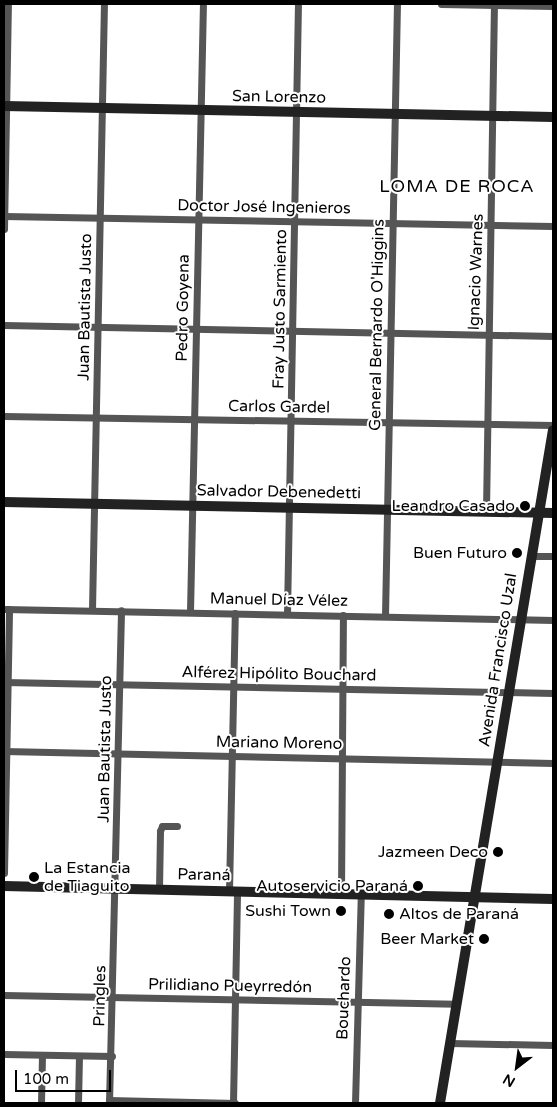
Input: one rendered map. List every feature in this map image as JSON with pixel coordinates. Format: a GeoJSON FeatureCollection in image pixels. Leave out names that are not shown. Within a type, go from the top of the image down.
{"type":"FeatureCollection","features":[{"type":"Feature","properties":{"kind":"street"},"geometry":{"type":"LineString","coordinates":[[4,229],[8,4]]}},
{"type":"Feature","properties":{"kind":"street","name":"Juan Bautista Justo"},"geometry":{"type":"LineString","coordinates":[[92,610],[104,4]]}},
{"type":"Feature","properties":{"kind":"street","name":"Pedro Goyena"},"geometry":{"type":"LineString","coordinates":[[190,612],[203,4]]}},
{"type":"Feature","properties":{"kind":"street","name":"Fray Justo Sarmiento"},"geometry":{"type":"LineString","coordinates":[[287,614],[298,4]]}},
{"type":"Feature","properties":{"kind":"street","name":"General Bernardo O'Higgins"},"geometry":{"type":"LineString","coordinates":[[385,616],[397,4]]}},
{"type":"Feature","properties":{"kind":"street"},"geometry":{"type":"LineString","coordinates":[[441,4],[553,6]]}},
{"type":"Feature","properties":{"kind":"street","name":"Ignacio Warnes"},"geometry":{"type":"LineString","coordinates":[[486,511],[494,4]]}},
{"type":"Feature","properties":{"kind":"street","name":"San Lorenzo"},"geometry":{"type":"LineString","coordinates":[[5,106],[553,117]]}},
{"type":"Feature","properties":{"kind":"street","name":"Doctor José Ingenieros"},"geometry":{"type":"LineString","coordinates":[[4,216],[553,226]]}},
{"type":"Feature","properties":{"kind":"street"},"geometry":{"type":"LineString","coordinates":[[4,325],[98,329],[196,329],[553,336]]}},
{"type":"Feature","properties":{"kind":"street","name":"Carlos Gardel"},"geometry":{"type":"LineString","coordinates":[[4,416],[96,416],[553,425]]}},
{"type":"Feature","properties":{"kind":"street","name":"Avenida Francisco Uzal"},"geometry":{"type":"LineString","coordinates":[[440,1103],[519,619],[553,430]]}},
{"type":"Feature","properties":{"kind":"street","name":"Salvador Debenedetti"},"geometry":{"type":"LineString","coordinates":[[4,502],[553,513]]}},
{"type":"Feature","properties":{"kind":"street"},"geometry":{"type":"LineString","coordinates":[[530,556],[553,556]]}},
{"type":"Feature","properties":{"kind":"street"},"geometry":{"type":"LineString","coordinates":[[4,873],[6,609]]}},
{"type":"Feature","properties":{"kind":"street","name":"Manuel Díaz Vélez"},"geometry":{"type":"LineString","coordinates":[[6,609],[553,620]]}},
{"type":"Feature","properties":{"kind":"street","name":"Juan Bautista Justo"},"geometry":{"type":"LineString","coordinates":[[116,889],[121,610]]}},
{"type":"Feature","properties":{"kind":"street"},"geometry":{"type":"LineString","coordinates":[[109,1102],[234,1103],[233,686],[235,613]]}},
{"type":"Feature","properties":{"kind":"street"},"geometry":{"type":"LineString","coordinates":[[341,893],[343,615]]}},
{"type":"Feature","properties":{"kind":"street","name":"Alférez Hipólito Bouchard"},"geometry":{"type":"LineString","coordinates":[[5,682],[553,693]]}},
{"type":"Feature","properties":{"kind":"street","name":"Mariano Moreno"},"geometry":{"type":"LineString","coordinates":[[5,751],[553,763]]}},
{"type":"Feature","properties":{"kind":"street"},"geometry":{"type":"LineString","coordinates":[[159,889],[160,831],[162,826],[177,826]]}},
{"type":"Feature","properties":{"kind":"street","name":"Paraná"},"geometry":{"type":"LineString","coordinates":[[4,886],[553,899]]}},
{"type":"Feature","properties":{"kind":"street","name":"Pringles"},"geometry":{"type":"LineString","coordinates":[[109,1102],[114,997],[116,889]]}},
{"type":"Feature","properties":{"kind":"street","name":"Bouchardo"},"geometry":{"type":"LineString","coordinates":[[354,1103],[361,893]]}},
{"type":"Feature","properties":{"kind":"street","name":"Prilidiano Pueyrredón"},"geometry":{"type":"LineString","coordinates":[[4,995],[455,1004]]}},
{"type":"Feature","properties":{"kind":"street"},"geometry":{"type":"LineString","coordinates":[[450,1042],[553,1045]]}},
{"type":"Feature","properties":{"kind":"street"},"geometry":{"type":"LineString","coordinates":[[4,1054],[112,1056]]}},
{"type":"Feature","properties":{"kind":"street"},"geometry":{"type":"LineString","coordinates":[[41,1103],[42,1055]]}},
{"type":"Feature","properties":{"kind":"street"},"geometry":{"type":"LineString","coordinates":[[78,1103],[79,1056]]}},
{"type":"Feature","properties":{"kind":"place","name":"Leandro Casado"},"geometry":{"type":"Point","coordinates":[525,506]}},
{"type":"Feature","properties":{"kind":"place","name":"Buen Futuro"},"geometry":{"type":"Point","coordinates":[517,553]}},
{"type":"Feature","properties":{"kind":"place","name":"Jazmeen Deco"},"geometry":{"type":"Point","coordinates":[498,852]}},
{"type":"Feature","properties":{"kind":"place","name":"La Estancia de Tiaguito"},"geometry":{"type":"Point","coordinates":[34,877]}},
{"type":"Feature","properties":{"kind":"place","name":"Autoservicio Paraná"},"geometry":{"type":"Point","coordinates":[418,886]}},
{"type":"Feature","properties":{"kind":"place","name":"Sushi Town"},"geometry":{"type":"Point","coordinates":[341,911]}},
{"type":"Feature","properties":{"kind":"place","name":"Altos de Paraná"},"geometry":{"type":"Point","coordinates":[389,914]}},
{"type":"Feature","properties":{"kind":"place","name":"Beer Market"},"geometry":{"type":"Point","coordinates":[484,939]}},
{"type":"Feature","properties":{"kind":"district","name":"LOMA DE ROCA"},"geometry":{"type":"Point","coordinates":[457,186]}}]}
